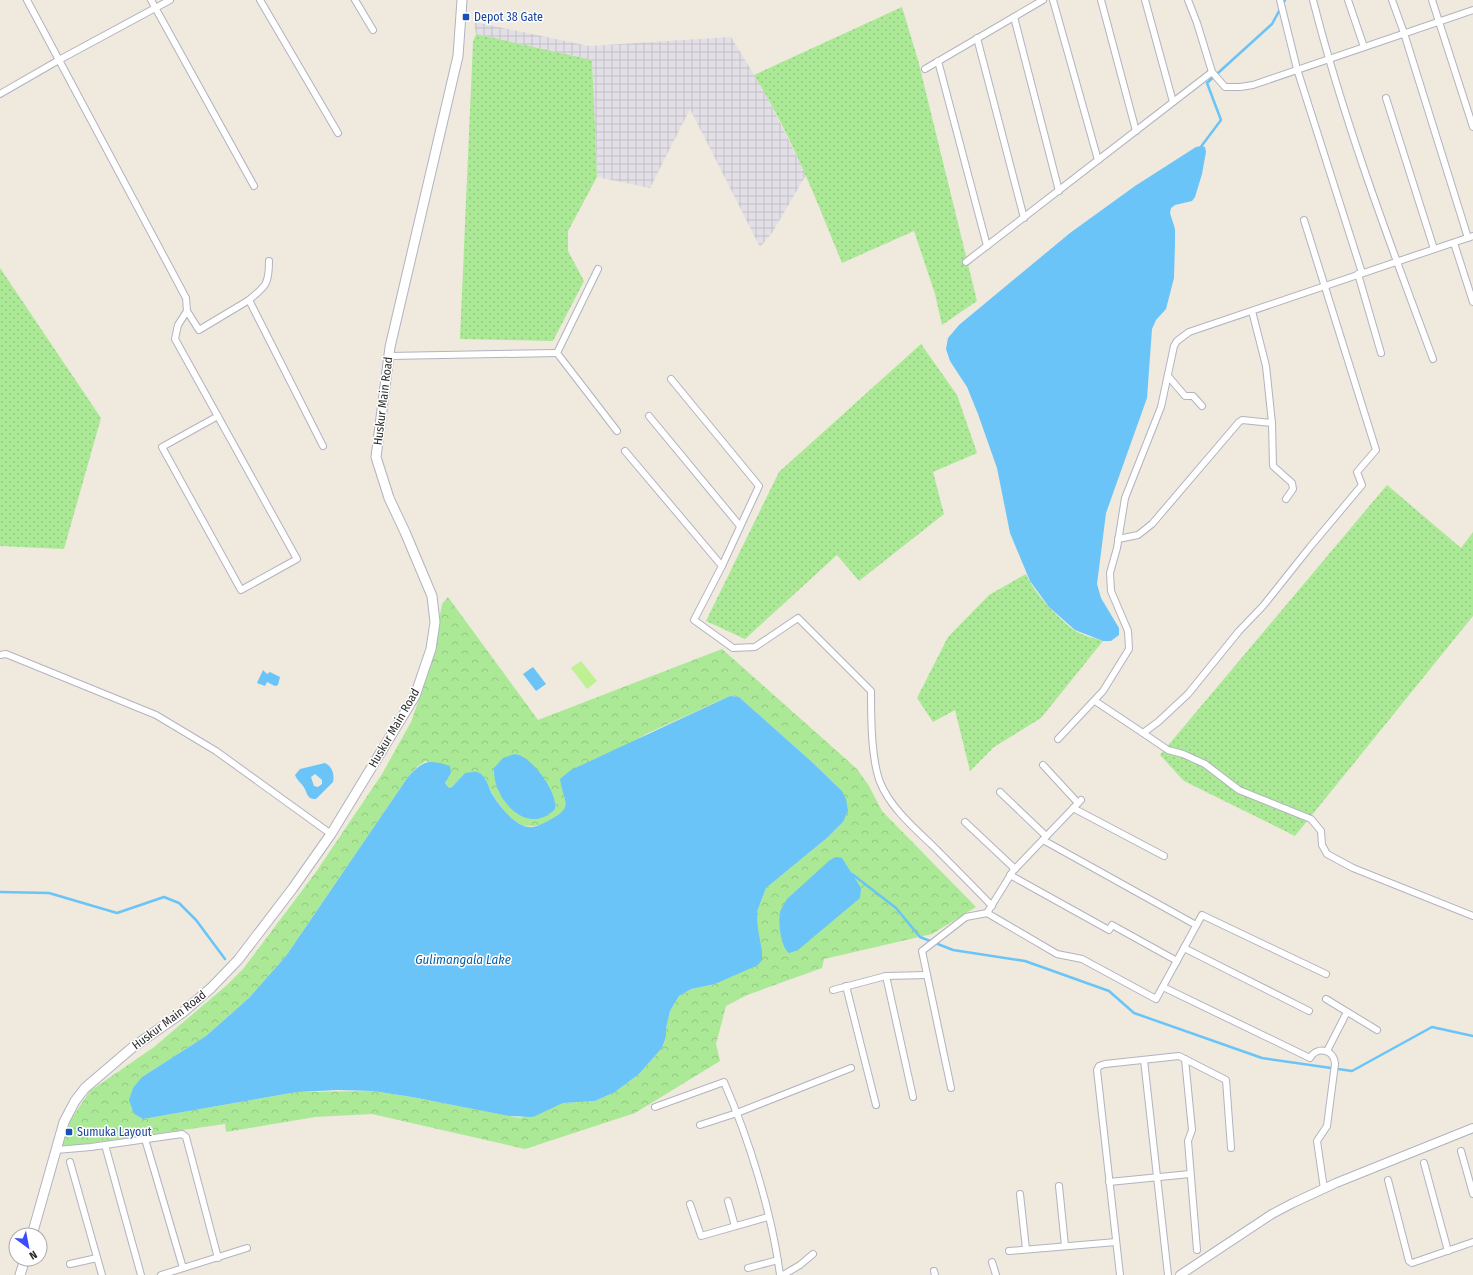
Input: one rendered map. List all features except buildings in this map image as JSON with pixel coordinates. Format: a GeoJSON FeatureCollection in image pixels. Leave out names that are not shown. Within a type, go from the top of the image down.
{"type":"FeatureCollection","features":[{"type":"Feature","properties":{"kind":"main road","name":"Huskur Main Road"},"geometry":{"type":"LineString","coordinates":[[34,1227],[64,1122],[85,1088],[133,1048],[182,1013],[211,988],[238,960],[293,888],[330,834],[415,696],[430,649],[435,622],[432,596],[405,532],[388,498],[376,457],[389,356],[458,56],[462,0]]}},
{"type":"Feature","properties":{"kind":"street"},"geometry":{"type":"LineString","coordinates":[[27,0],[186,298],[187,311],[199,330],[249,300],[263,289],[268,282],[269,261]]}},
{"type":"Feature","properties":{"kind":"street"},"geometry":{"type":"LineString","coordinates":[[151,0],[254,186]]}},
{"type":"Feature","properties":{"kind":"street"},"geometry":{"type":"LineString","coordinates":[[0,94],[59,60],[170,0]]}},
{"type":"Feature","properties":{"kind":"street"},"geometry":{"type":"LineString","coordinates":[[260,0],[338,133]]}},
{"type":"Feature","properties":{"kind":"street"},"geometry":{"type":"LineString","coordinates":[[356,0],[373,30]]}},
{"type":"Feature","properties":{"kind":"street"},"geometry":{"type":"LineString","coordinates":[[925,69],[1044,0]]}},
{"type":"Feature","properties":{"kind":"street"},"geometry":{"type":"LineString","coordinates":[[1053,0],[1098,160]]}},
{"type":"Feature","properties":{"kind":"street"},"geometry":{"type":"LineString","coordinates":[[1101,0],[1136,131]]}},
{"type":"Feature","properties":{"kind":"street"},"geometry":{"type":"LineString","coordinates":[[1145,0],[1173,102]]}},
{"type":"Feature","properties":{"kind":"street"},"geometry":{"type":"LineString","coordinates":[[1188,0],[1198,23],[1212,72],[1225,86],[1240,87],[1253,84],[1473,10]]}},
{"type":"Feature","properties":{"kind":"street"},"geometry":{"type":"LineString","coordinates":[[1280,0],[1297,69],[1360,273],[1381,352]]}},
{"type":"Feature","properties":{"kind":"street"},"geometry":{"type":"LineString","coordinates":[[1313,0],[1328,59],[1397,261],[1433,359]]}},
{"type":"Feature","properties":{"kind":"street"},"geometry":{"type":"LineString","coordinates":[[1348,0],[1364,46]]}},
{"type":"Feature","properties":{"kind":"street"},"geometry":{"type":"LineString","coordinates":[[1058,739],[1094,701],[1125,658],[1129,649],[1128,631],[1109,584],[1110,573],[1128,488],[1161,407],[1174,346],[1182,336],[1189,332],[1324,287],[1360,273],[1470,237],[1392,0]]}},
{"type":"Feature","properties":{"kind":"street"},"geometry":{"type":"LineString","coordinates":[[1432,0],[1473,127]]}},
{"type":"Feature","properties":{"kind":"street"},"geometry":{"type":"LineString","coordinates":[[1014,17],[1058,191]]}},
{"type":"Feature","properties":{"kind":"street"},"geometry":{"type":"LineString","coordinates":[[977,38],[1024,218]]}},
{"type":"Feature","properties":{"kind":"street"},"geometry":{"type":"LineString","coordinates":[[938,61],[987,246]]}},
{"type":"Feature","properties":{"kind":"street"},"geometry":{"type":"LineString","coordinates":[[966,262],[1212,72]]}},
{"type":"Feature","properties":{"kind":"street"},"geometry":{"type":"LineString","coordinates":[[1386,98],[1434,249]]}},
{"type":"Feature","properties":{"kind":"street"},"geometry":{"type":"LineString","coordinates":[[1143,733],[1158,722],[1188,694],[1239,631],[1263,606],[1362,485],[1356,472],[1376,450],[1304,220]]}},
{"type":"Feature","properties":{"kind":"street"},"geometry":{"type":"LineString","coordinates":[[1454,243],[1473,302]]}},
{"type":"Feature","properties":{"kind":"street"},"geometry":{"type":"LineString","coordinates":[[557,353],[598,269]]}},
{"type":"Feature","properties":{"kind":"street"},"geometry":{"type":"LineString","coordinates":[[249,300],[323,446]]}},
{"type":"Feature","properties":{"kind":"street"},"geometry":{"type":"LineString","coordinates":[[187,311],[178,325],[175,339],[218,416],[297,559],[241,590],[162,447],[218,416]]}},
{"type":"Feature","properties":{"kind":"street"},"geometry":{"type":"LineString","coordinates":[[1252,311],[1266,366],[1272,423],[1273,466],[1292,483],[1293,489],[1286,499]]}},
{"type":"Feature","properties":{"kind":"street"},"geometry":{"type":"LineString","coordinates":[[389,356],[557,353]]}},
{"type":"Feature","properties":{"kind":"street"},"geometry":{"type":"LineString","coordinates":[[557,353],[617,432]]}},
{"type":"Feature","properties":{"kind":"street"},"geometry":{"type":"LineString","coordinates":[[1168,376],[1185,396],[1192,396],[1202,406]]}},
{"type":"Feature","properties":{"kind":"street"},"geometry":{"type":"LineString","coordinates":[[671,379],[759,486],[722,566],[694,620],[733,648],[755,647],[798,618],[871,691],[875,756],[880,781],[887,794],[910,824],[992,906]]}},
{"type":"Feature","properties":{"kind":"street"},"geometry":{"type":"LineString","coordinates":[[649,416],[740,526]]}},
{"type":"Feature","properties":{"kind":"street"},"geometry":{"type":"LineString","coordinates":[[1118,539],[1138,535],[1152,524],[1239,422],[1242,420],[1272,423]]}},
{"type":"Feature","properties":{"kind":"street"},"geometry":{"type":"LineString","coordinates":[[625,451],[722,566]]}},
{"type":"Feature","properties":{"kind":"street"},"geometry":{"type":"LineString","coordinates":[[0,655],[6,654],[156,715],[216,751],[330,834]]}},
{"type":"Feature","properties":{"kind":"street"},"geometry":{"type":"LineString","coordinates":[[1094,701],[1168,750],[1205,764],[1239,790],[1311,819],[1321,831],[1322,845],[1328,854],[1353,868],[1473,916]]}},
{"type":"Feature","properties":{"kind":"street"},"geometry":{"type":"LineString","coordinates":[[951,1088],[922,951],[966,918],[987,913],[1010,875],[1080,801],[1043,765]]}},
{"type":"Feature","properties":{"kind":"street"},"geometry":{"type":"LineString","coordinates":[[1000,792],[1045,838],[1196,925]]}},
{"type":"Feature","properties":{"kind":"street"},"geometry":{"type":"LineString","coordinates":[[1073,808],[1164,856]]}},
{"type":"Feature","properties":{"kind":"street"},"geometry":{"type":"LineString","coordinates":[[965,822],[1015,869]]}},
{"type":"Feature","properties":{"kind":"street"},"geometry":{"type":"LineString","coordinates":[[1010,875],[1109,930],[1112,925],[1177,961]]}},
{"type":"Feature","properties":{"kind":"street"},"geometry":{"type":"LineString","coordinates":[[987,913],[1057,954],[1082,959],[1156,999],[1202,915],[1326,974]]}},
{"type":"Feature","properties":{"kind":"street"},"geometry":{"type":"LineString","coordinates":[[1184,948],[1309,1011]]}},
{"type":"Feature","properties":{"kind":"street"},"geometry":{"type":"LineString","coordinates":[[833,990],[886,976],[927,974]]}},
{"type":"Feature","properties":{"kind":"street"},"geometry":{"type":"LineString","coordinates":[[886,976],[913,1097]]}},
{"type":"Feature","properties":{"kind":"street"},"geometry":{"type":"LineString","coordinates":[[846,986],[876,1105]]}},
{"type":"Feature","properties":{"kind":"street"},"geometry":{"type":"LineString","coordinates":[[1163,987],[1310,1058],[1317,1051],[1327,1051],[1334,1057],[1335,1064],[1327,1126],[1317,1141],[1324,1189]]}},
{"type":"Feature","properties":{"kind":"street"},"geometry":{"type":"LineString","coordinates":[[1326,999],[1377,1030]]}},
{"type":"Feature","properties":{"kind":"street"},"geometry":{"type":"LineString","coordinates":[[1327,1051],[1347,1012]]}},
{"type":"Feature","properties":{"kind":"street"},"geometry":{"type":"LineString","coordinates":[[1120,1275],[1097,1070],[1099,1066],[1105,1064],[1179,1056],[1226,1080],[1231,1148]]}},
{"type":"Feature","properties":{"kind":"street"},"geometry":{"type":"LineString","coordinates":[[1185,1059],[1192,1130],[1188,1141],[1197,1250]]}},
{"type":"Feature","properties":{"kind":"street"},"geometry":{"type":"LineString","coordinates":[[1144,1060],[1168,1275]]}},
{"type":"Feature","properties":{"kind":"street"},"geometry":{"type":"LineString","coordinates":[[700,1125],[737,1113],[851,1068]]}},
{"type":"Feature","properties":{"kind":"street"},"geometry":{"type":"LineString","coordinates":[[655,1107],[724,1082],[737,1113],[756,1171],[782,1275],[800,1265],[813,1254]]}},
{"type":"Feature","properties":{"kind":"street"},"geometry":{"type":"LineString","coordinates":[[1180,1275],[1272,1214],[1324,1189],[1473,1128]]}},
{"type":"Feature","properties":{"kind":"street"},"geometry":{"type":"LineString","coordinates":[[56,1150],[105,1145],[182,1134],[186,1137],[218,1258]]}},
{"type":"Feature","properties":{"kind":"street"},"geometry":{"type":"LineString","coordinates":[[145,1139],[183,1268]]}},
{"type":"Feature","properties":{"kind":"street"},"geometry":{"type":"LineString","coordinates":[[105,1145],[141,1275]]}},
{"type":"Feature","properties":{"kind":"street"},"geometry":{"type":"LineString","coordinates":[[1461,1151],[1473,1194]]}},
{"type":"Feature","properties":{"kind":"street"},"geometry":{"type":"LineString","coordinates":[[70,1162],[102,1275]]}},
{"type":"Feature","properties":{"kind":"street"},"geometry":{"type":"LineString","coordinates":[[1424,1163],[1448,1251]]}},
{"type":"Feature","properties":{"kind":"street"},"geometry":{"type":"LineString","coordinates":[[1109,1182],[1190,1174]]}},
{"type":"Feature","properties":{"kind":"street"},"geometry":{"type":"LineString","coordinates":[[1388,1180],[1409,1261],[1412,1263],[1473,1242]]}},
{"type":"Feature","properties":{"kind":"street"},"geometry":{"type":"LineString","coordinates":[[1059,1186],[1065,1246]]}},
{"type":"Feature","properties":{"kind":"street"},"geometry":{"type":"LineString","coordinates":[[1020,1194],[1026,1249]]}},
{"type":"Feature","properties":{"kind":"street"},"geometry":{"type":"LineString","coordinates":[[728,1201],[735,1226]]}},
{"type":"Feature","properties":{"kind":"street"},"geometry":{"type":"LineString","coordinates":[[690,1204],[701,1236],[768,1217]]}},
{"type":"Feature","properties":{"kind":"street"},"geometry":{"type":"LineString","coordinates":[[1009,1251],[1116,1242]]}},
{"type":"Feature","properties":{"kind":"street"},"geometry":{"type":"LineString","coordinates":[[161,1275],[247,1248]]}},
{"type":"Feature","properties":{"kind":"street"},"geometry":{"type":"LineString","coordinates":[[70,1264],[97,1258]]}},
{"type":"Feature","properties":{"kind":"street"},"geometry":{"type":"LineString","coordinates":[[748,1268],[778,1260]]}},
{"type":"Feature","properties":{"kind":"street"},"geometry":{"type":"LineString","coordinates":[[992,1262],[996,1275]]}},
{"type":"Feature","properties":{"kind":"shaded area"},"geometry":{"type":"Polygon","coordinates":[[[474,22],[589,46],[731,37],[765,93],[806,175],[772,233],[760,247],[690,109],[650,188],[597,177],[592,60],[476,34],[474,22]]]}},
{"type":"Feature","properties":{"kind":"green space"},"geometry":{"type":"Polygon","coordinates":[[[902,7],[918,60],[977,301],[942,325],[935,294],[914,231],[842,263],[780,120],[754,75],[902,7]]]}},
{"type":"Feature","properties":{"kind":"green space"},"geometry":{"type":"Polygon","coordinates":[[[476,34],[592,60],[597,177],[568,231],[568,251],[584,281],[553,341],[460,339],[473,42],[476,34]]]}},
{"type":"Feature","properties":{"kind":"green space"},"geometry":{"type":"Polygon","coordinates":[[[0,268],[101,418],[64,549],[0,546],[0,268]]]}},
{"type":"Feature","properties":{"kind":"green space"},"geometry":{"type":"Polygon","coordinates":[[[921,344],[957,395],[977,453],[933,472],[944,514],[859,581],[837,555],[745,639],[706,621],[779,472],[921,344]]]}},
{"type":"Feature","properties":{"kind":"green space"},"geometry":{"type":"Polygon","coordinates":[[[1387,485],[1461,548],[1473,532],[1473,616],[1295,836],[1184,781],[1160,755],[1387,485]]]}},
{"type":"Feature","properties":{"kind":"green space"},"geometry":{"type":"Polygon","coordinates":[[[1026,574],[1040,597],[1068,625],[1081,634],[1103,641],[1041,718],[994,747],[970,771],[955,710],[933,722],[917,698],[948,637],[989,595],[1026,574]]]}},
{"type":"Feature","properties":{"kind":"green space"},"geometry":{"type":"Polygon","coordinates":[[[448,597],[538,720],[722,649],[857,769],[869,786],[882,811],[976,907],[932,934],[824,959],[822,968],[747,995],[726,1006],[716,1044],[720,1061],[635,1113],[525,1149],[372,1114],[315,1117],[226,1132],[225,1124],[62,1147],[70,1121],[90,1091],[154,1047],[227,985],[243,969],[316,872],[382,774],[411,722],[431,665],[442,604],[448,597]],[[730,696],[646,734],[561,785],[566,801],[565,809],[558,817],[539,825],[522,825],[510,817],[495,798],[484,777],[465,773],[452,787],[449,788],[445,783],[451,773],[426,761],[418,766],[408,777],[286,956],[249,998],[206,1036],[142,1077],[134,1114],[143,1119],[297,1092],[373,1091],[520,1118],[563,1103],[595,1101],[615,1092],[639,1074],[662,1048],[666,1038],[666,1029],[670,1011],[679,996],[691,989],[715,984],[758,929],[757,912],[766,888],[827,838],[843,822],[842,791],[739,697],[730,696]]]}},
{"type":"Feature","properties":{"kind":"green space"},"geometry":{"type":"Polygon","coordinates":[[[581,661],[597,681],[587,689],[571,668],[581,661]]]}},
{"type":"Feature","properties":{"kind":"water"},"geometry":{"type":"Polygon","coordinates":[[[1196,147],[1205,147],[1206,152],[1202,174],[1195,197],[1192,201],[1175,205],[1171,208],[1170,213],[1175,229],[1174,278],[1166,309],[1156,320],[1152,329],[1147,398],[1106,513],[1097,584],[1101,598],[1119,628],[1119,635],[1111,641],[1103,641],[1075,630],[1049,607],[1030,581],[1010,533],[997,468],[978,414],[967,387],[950,361],[946,349],[948,338],[959,325],[1070,233],[1135,186],[1196,147]]]}},
{"type":"Feature","properties":{"kind":"water"},"geometry":{"type":"Polygon","coordinates":[[[533,667],[546,684],[536,691],[523,674],[533,667]]]}},
{"type":"Feature","properties":{"kind":"water"},"geometry":{"type":"Polygon","coordinates":[[[263,670],[267,674],[270,672],[280,677],[278,685],[275,686],[267,682],[265,686],[257,683],[263,670]]]}},
{"type":"Feature","properties":{"kind":"water","name":"Gulimangala Lake"},"geometry":{"type":"Polygon","coordinates":[[[730,696],[739,697],[842,791],[846,799],[848,811],[843,822],[827,838],[766,888],[757,912],[762,951],[762,960],[758,965],[715,984],[691,989],[679,996],[670,1011],[666,1029],[666,1037],[662,1048],[639,1074],[615,1092],[595,1101],[563,1103],[533,1117],[509,1116],[373,1091],[338,1090],[297,1092],[143,1119],[134,1114],[129,1100],[133,1088],[142,1077],[206,1036],[249,998],[286,956],[408,777],[418,767],[427,762],[436,762],[450,766],[451,773],[445,783],[449,788],[452,787],[465,773],[480,773],[486,780],[491,792],[506,813],[522,825],[528,827],[536,826],[557,816],[565,807],[566,803],[560,779],[571,770],[730,696]]]}},
{"type":"Feature","properties":{"kind":"water"},"geometry":{"type":"Polygon","coordinates":[[[515,754],[522,756],[529,761],[548,785],[555,802],[555,809],[544,817],[533,819],[523,817],[513,811],[505,802],[499,791],[495,780],[494,768],[503,758],[515,754]]]}},
{"type":"Feature","properties":{"kind":"water"},"geometry":{"type":"Polygon","coordinates":[[[325,763],[332,771],[334,776],[333,782],[316,799],[310,798],[295,775],[300,769],[325,763]],[[315,774],[311,777],[314,786],[318,787],[322,784],[322,780],[315,774]]]}},
{"type":"Feature","properties":{"kind":"water"},"geometry":{"type":"Polygon","coordinates":[[[836,857],[842,858],[861,888],[860,898],[798,950],[789,953],[784,946],[780,928],[779,917],[782,907],[787,899],[830,860],[836,857]]]}},
{"type":"Feature","properties":{"kind":"waterway"},"geometry":{"type":"LineString","coordinates":[[1200,148],[1221,120],[1207,83],[1272,24],[1285,0]]}},
{"type":"Feature","properties":{"kind":"waterway"},"geometry":{"type":"LineString","coordinates":[[852,874],[896,908],[920,937],[953,950],[1025,961],[1109,991],[1134,1013],[1262,1058],[1352,1071],[1432,1027],[1473,1036]]}},
{"type":"Feature","properties":{"kind":"waterway"},"geometry":{"type":"LineString","coordinates":[[0,892],[49,893],[117,913],[164,897],[179,903],[196,920],[225,959]]}},
{"type":"Feature","properties":{"kind":"place","name":"Depot 38 Gate"},"geometry":{"type":"Point","coordinates":[466,17]}},
{"type":"Feature","properties":{"kind":"place","name":"Sumuka Layout"},"geometry":{"type":"Point","coordinates":[69,1132]}}]}
